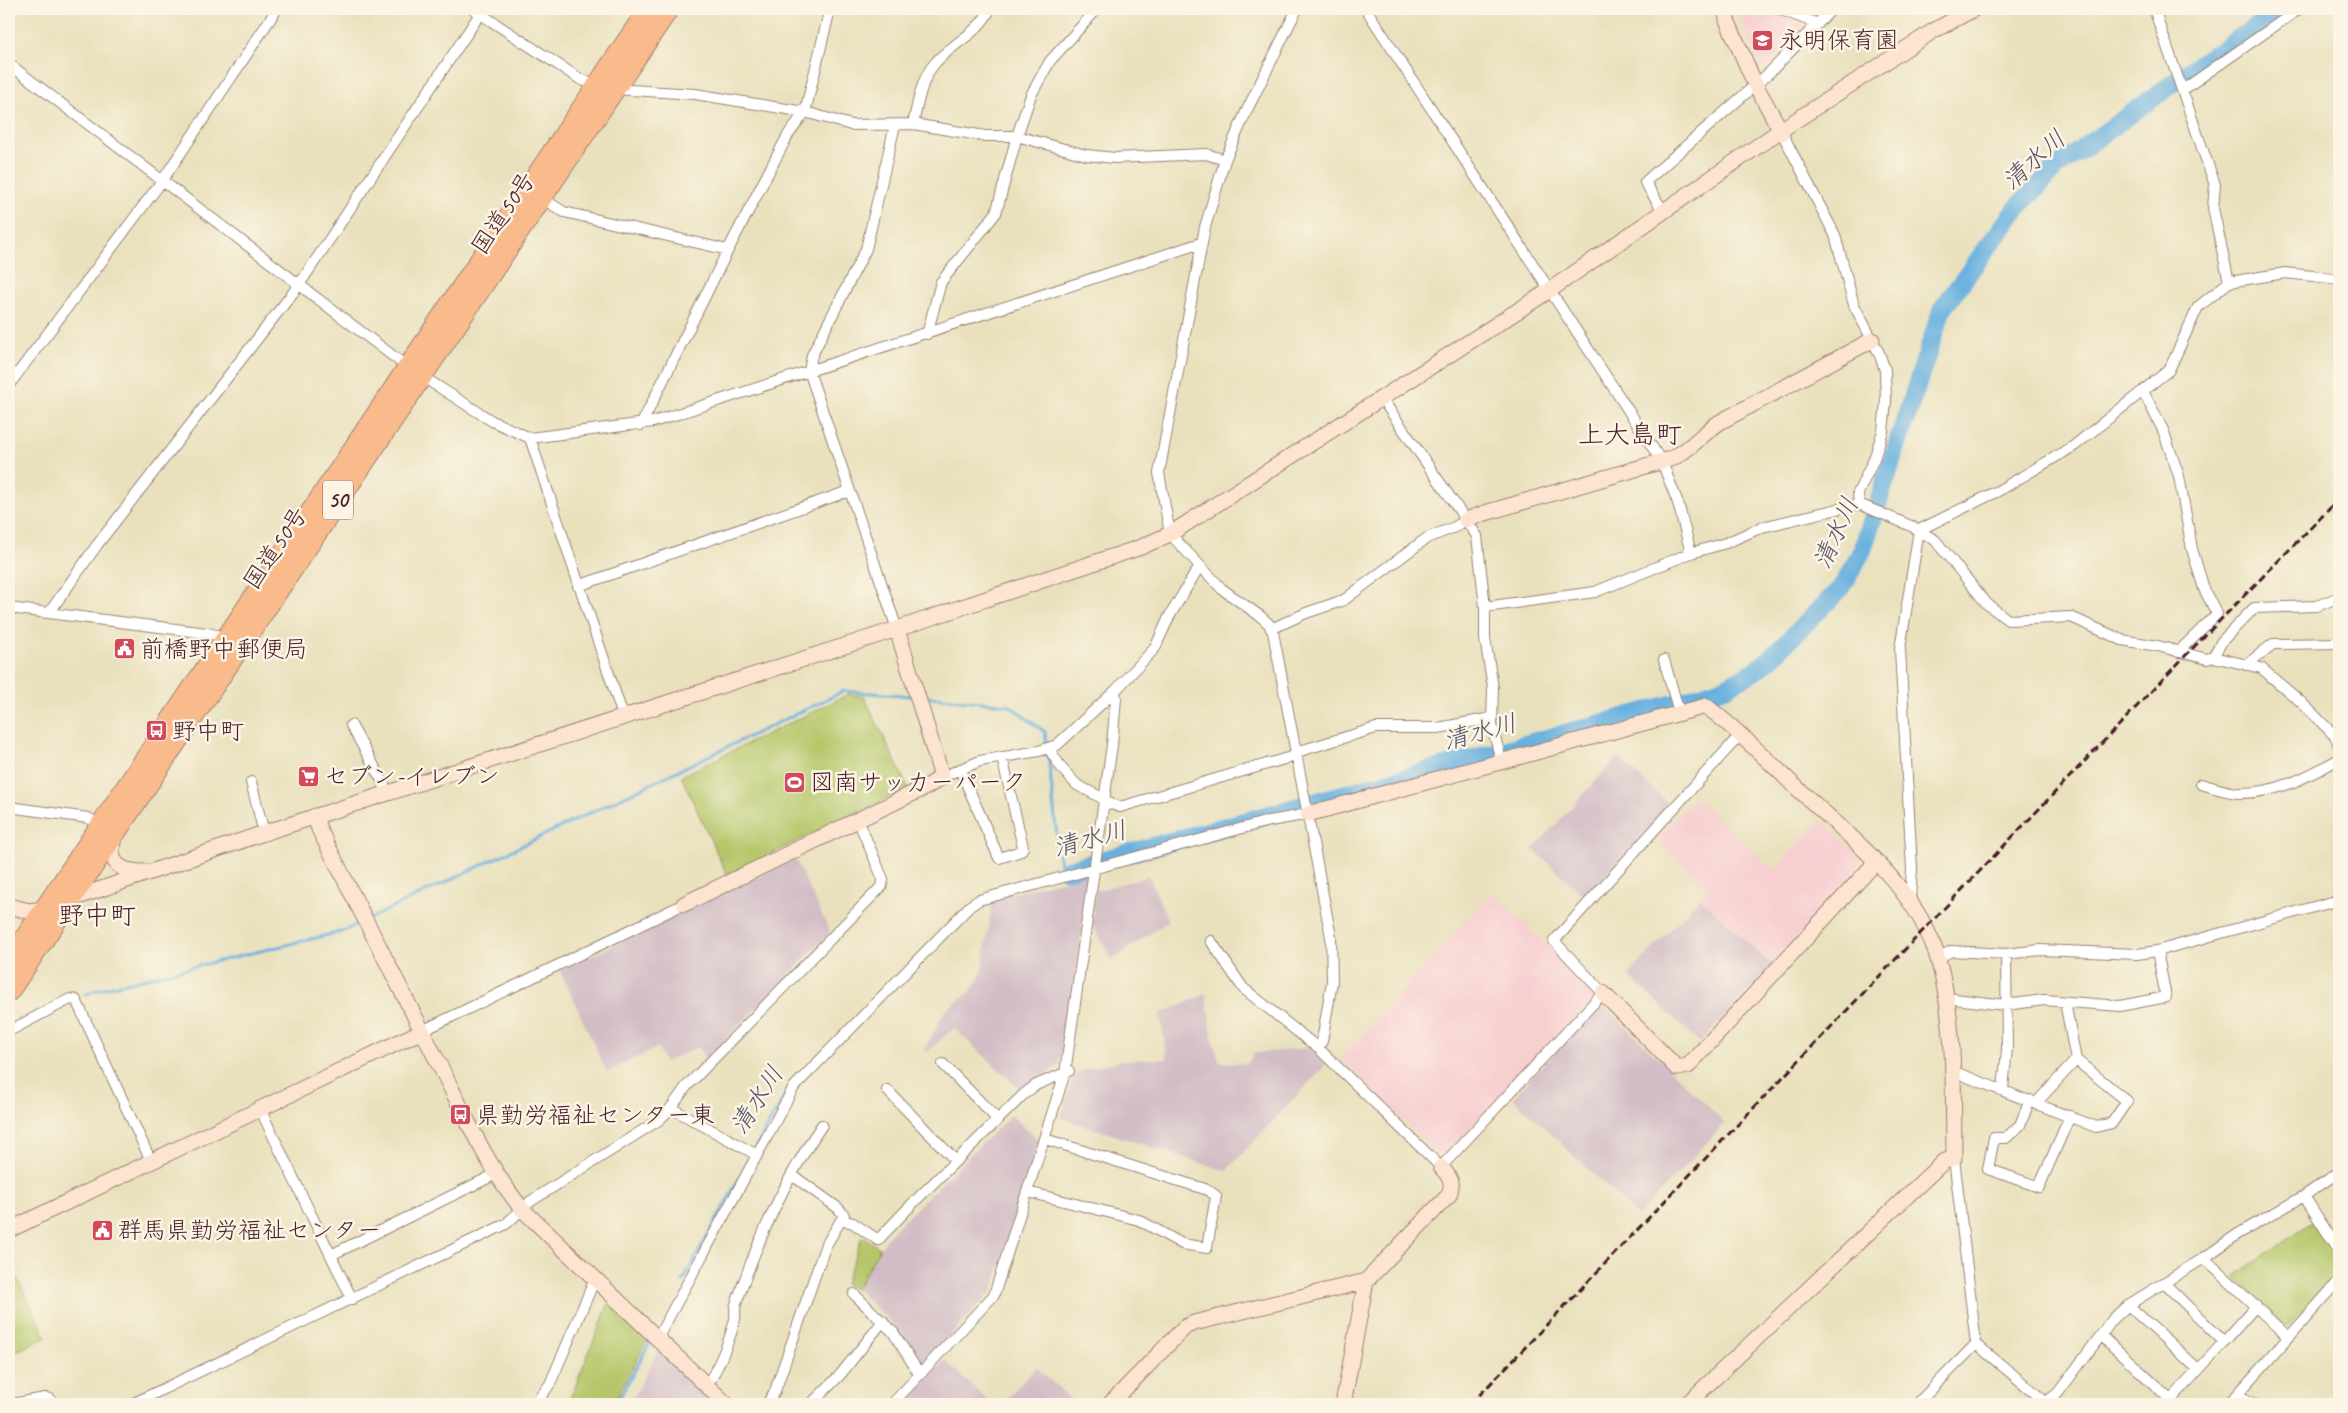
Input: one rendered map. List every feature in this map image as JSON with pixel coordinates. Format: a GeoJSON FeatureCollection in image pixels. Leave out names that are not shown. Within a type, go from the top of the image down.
{"type":"FeatureCollection","features":[{"type":"Feature","properties":{"kind":"highway","name":"国道50号"},"geometry":{"type":"LineString","coordinates":[[9,961],[43,909],[107,830],[414,371],[595,86],[648,9]]}},
{"type":"Feature","properties":{"kind":"highway","name":"国道50号"},"geometry":{"type":"LineString","coordinates":[[414,371],[543,199],[614,89],[669,9]]}},
{"type":"Feature","properties":{"kind":"highway","name":"国道50号"},"geometry":{"type":"LineString","coordinates":[[9,992],[71,898],[107,830]]}},
{"type":"Feature","properties":{"kind":"street"},"geometry":{"type":"LineString","coordinates":[[9,385],[162,182],[277,9]]}},
{"type":"Feature","properties":{"kind":"street"},"geometry":{"type":"LineString","coordinates":[[641,425],[728,250],[788,135],[805,112],[830,9]]}},
{"type":"Feature","properties":{"kind":"street"},"geometry":{"type":"LineString","coordinates":[[913,124],[924,82],[935,63],[984,22],[990,9]]}},
{"type":"Feature","properties":{"kind":"street"},"geometry":{"type":"LineString","coordinates":[[927,334],[940,282],[996,213],[1017,136],[1031,95],[1050,61],[1097,9]]}},
{"type":"Feature","properties":{"kind":"street"},"geometry":{"type":"LineString","coordinates":[[1297,9],[1246,112],[1226,160],[1201,242],[1159,473],[1170,534],[1199,567],[1226,593],[1260,616],[1271,629],[1330,933],[1332,966],[1330,997],[1322,1041],[1318,1048]]}},
{"type":"Feature","properties":{"kind":"street"},"geometry":{"type":"LineString","coordinates":[[1366,9],[1662,462],[1678,502],[1691,553]]}},
{"type":"Feature","properties":{"kind":"street"},"geometry":{"type":"LineString","coordinates":[[1726,9],[1727,20],[1755,84],[1835,235],[1854,305],[1885,370],[1886,410],[1880,444],[1858,493],[1859,504]]}},
{"type":"Feature","properties":{"kind":"street"},"geometry":{"type":"LineString","coordinates":[[1779,9],[1818,24]]}},
{"type":"Feature","properties":{"kind":"street"},"geometry":{"type":"LineString","coordinates":[[1663,211],[1645,182],[1755,84],[1832,9]]}},
{"type":"Feature","properties":{"kind":"street"},"geometry":{"type":"LineString","coordinates":[[9,906],[29,910],[43,909],[315,816],[897,629],[1142,547],[1170,534],[1382,399],[1550,290],[1663,211],[1933,30],[1974,9]]}},
{"type":"Feature","properties":{"kind":"street"},"geometry":{"type":"LineString","coordinates":[[2154,9],[2184,89],[2215,185],[2213,208],[2229,282]]}},
{"type":"Feature","properties":{"kind":"street"},"geometry":{"type":"LineString","coordinates":[[2184,89],[2299,9]]}},
{"type":"Feature","properties":{"kind":"street"},"geometry":{"type":"LineString","coordinates":[[49,613],[96,545],[299,285],[477,11],[580,79],[595,86],[695,94],[805,112],[851,125],[913,124],[984,136],[1017,136],[1086,155],[1115,158],[1206,154],[1226,160]]}},
{"type":"Feature","properties":{"kind":"street"},"geometry":{"type":"LineString","coordinates":[[9,64],[162,182],[414,371],[492,421],[530,438],[641,425],[927,334],[1201,242]]}},
{"type":"Feature","properties":{"kind":"street"},"geometry":{"type":"LineString","coordinates":[[895,125],[866,249],[812,355],[809,371],[897,629],[942,777]]}},
{"type":"Feature","properties":{"kind":"street"},"geometry":{"type":"LineString","coordinates":[[543,199],[564,212],[728,250]]}},
{"type":"Feature","properties":{"kind":"street"},"geometry":{"type":"LineString","coordinates":[[1918,530],[1998,491],[2074,446],[2143,391],[2169,370],[2198,307],[2229,282],[2285,273],[2339,279]]}},
{"type":"Feature","properties":{"kind":"street"},"geometry":{"type":"LineString","coordinates":[[1271,629],[1306,613],[1344,600],[1427,538],[1455,527],[1466,520],[1662,462],[1683,453],[1700,436],[1720,422],[1872,340]]}},
{"type":"Feature","properties":{"kind":"street"},"geometry":{"type":"LineString","coordinates":[[2143,391],[2163,430],[2179,476],[2192,549],[2204,589],[2217,614],[2178,652]]}},
{"type":"Feature","properties":{"kind":"street"},"geometry":{"type":"LineString","coordinates":[[1382,399],[1477,536],[1485,607],[1485,639],[1493,688],[1492,718],[1499,755]]}},
{"type":"Feature","properties":{"kind":"street"},"geometry":{"type":"LineString","coordinates":[[530,438],[578,586],[613,681],[623,718]]}},
{"type":"Feature","properties":{"kind":"street"},"geometry":{"type":"LineString","coordinates":[[578,586],[849,491]]}},
{"type":"Feature","properties":{"kind":"street"},"geometry":{"type":"LineString","coordinates":[[1485,607],[1586,594],[1772,524],[1859,504],[1918,530],[1935,540],[1987,604],[2008,620],[2071,617],[2122,640],[2207,659],[2213,657],[2261,668],[2301,702],[2338,740]]}},
{"type":"Feature","properties":{"kind":"street"},"geometry":{"type":"LineString","coordinates":[[1910,900],[1912,869],[1900,650],[1918,530]]}},
{"type":"Feature","properties":{"kind":"street"},"geometry":{"type":"LineString","coordinates":[[9,1230],[858,820],[942,777],[980,761],[1049,749],[1072,733],[1155,648],[1169,617],[1199,567]]}},
{"type":"Feature","properties":{"kind":"street"},"geometry":{"type":"LineString","coordinates":[[2213,657],[2222,641],[2254,608],[2317,606],[2339,598]]}},
{"type":"Feature","properties":{"kind":"street"},"geometry":{"type":"LineString","coordinates":[[9,608],[234,640]]}},
{"type":"Feature","properties":{"kind":"street"},"geometry":{"type":"LineString","coordinates":[[2246,665],[2273,644],[2339,643]]}},
{"type":"Feature","properties":{"kind":"street"},"geometry":{"type":"LineString","coordinates":[[1664,660],[1677,706]]}},
{"type":"Feature","properties":{"kind":"street"},"geometry":{"type":"LineString","coordinates":[[892,1404],[992,1299],[1068,1072],[1112,745],[1115,691]]}},
{"type":"Feature","properties":{"kind":"street"},"geometry":{"type":"LineString","coordinates":[[657,1339],[794,1087],[970,906],[979,900],[1095,865],[1265,822],[1307,808],[1677,706],[1706,706],[1740,735],[1876,862],[1910,900],[1928,934],[1938,958],[1946,998],[1952,1071],[1954,1158],[1976,1344],[2046,1404],[2058,1393],[2113,1319],[2128,1305],[2204,1258],[2238,1234],[2304,1196],[2339,1172]]}},
{"type":"Feature","properties":{"kind":"street"},"geometry":{"type":"LineString","coordinates":[[1049,749],[1069,778],[1085,790],[1104,799],[1113,806],[1129,806],[1376,728],[1438,728],[1492,718]]}},
{"type":"Feature","properties":{"kind":"street"},"geometry":{"type":"LineString","coordinates":[[351,725],[384,784],[386,794]]}},
{"type":"Feature","properties":{"kind":"street"},"geometry":{"type":"LineString","coordinates":[[1740,735],[1554,941],[1677,1068],[1688,1066],[1876,862]]}},
{"type":"Feature","properties":{"kind":"street"},"geometry":{"type":"LineString","coordinates":[[960,769],[1000,858],[1021,851],[1023,847],[1002,757]]}},
{"type":"Feature","properties":{"kind":"street"},"geometry":{"type":"LineString","coordinates":[[2200,784],[2237,793],[2269,791],[2300,781],[2339,759]]}},
{"type":"Feature","properties":{"kind":"street"},"geometry":{"type":"LineString","coordinates":[[251,782],[264,833]]}},
{"type":"Feature","properties":{"kind":"street"},"geometry":{"type":"LineString","coordinates":[[9,808],[88,818],[107,830],[111,855],[115,862],[125,869],[147,872]]}},
{"type":"Feature","properties":{"kind":"street"},"geometry":{"type":"LineString","coordinates":[[315,816],[319,829],[496,1174],[523,1210],[726,1404]]}},
{"type":"Feature","properties":{"kind":"street"},"geometry":{"type":"LineString","coordinates":[[132,1404],[506,1224],[532,1201],[659,1120],[671,1108],[686,1087],[882,886],[883,878],[858,820]]}},
{"type":"Feature","properties":{"kind":"street"},"geometry":{"type":"LineString","coordinates":[[1938,958],[1951,951],[2006,954],[2040,950],[2137,954],[2157,951],[2339,900]]}},
{"type":"Feature","properties":{"kind":"street"},"geometry":{"type":"LineString","coordinates":[[1110,1404],[1185,1327],[1194,1323],[1366,1281],[1449,1195],[1453,1186],[1450,1178],[1441,1167],[1318,1048],[1243,988],[1211,941]]}},
{"type":"Feature","properties":{"kind":"street"},"geometry":{"type":"LineString","coordinates":[[1946,998],[2006,1004],[2044,1000],[2120,1006],[2166,997],[2157,951]]}},
{"type":"Feature","properties":{"kind":"street"},"geometry":{"type":"LineString","coordinates":[[2003,1089],[2007,1049],[2006,954]]}},
{"type":"Feature","properties":{"kind":"street"},"geometry":{"type":"LineString","coordinates":[[1441,1167],[1603,992]]}},
{"type":"Feature","properties":{"kind":"street"},"geometry":{"type":"LineString","coordinates":[[9,1031],[70,999],[76,1000],[151,1162]]}},
{"type":"Feature","properties":{"kind":"street"},"geometry":{"type":"LineString","coordinates":[[1952,1071],[2096,1126],[2112,1123],[2126,1101],[2076,1060],[2065,1002]]}},
{"type":"Feature","properties":{"kind":"street"},"geometry":{"type":"LineString","coordinates":[[2070,1116],[2039,1187],[1988,1169],[1994,1138],[2006,1138],[2020,1125],[2033,1102],[2076,1060]]}},
{"type":"Feature","properties":{"kind":"street"},"geometry":{"type":"LineString","coordinates":[[943,1064],[997,1119]]}},
{"type":"Feature","properties":{"kind":"street"},"geometry":{"type":"LineString","coordinates":[[842,1220],[853,1223],[878,1240],[955,1160],[1036,1084],[1068,1072]]}},
{"type":"Feature","properties":{"kind":"street"},"geometry":{"type":"LineString","coordinates":[[887,1090],[955,1160]]}},
{"type":"Feature","properties":{"kind":"street"},"geometry":{"type":"LineString","coordinates":[[671,1108],[757,1155]]}},
{"type":"Feature","properties":{"kind":"street"},"geometry":{"type":"LineString","coordinates":[[260,1109],[352,1299]]}},
{"type":"Feature","properties":{"kind":"street"},"geometry":{"type":"LineString","coordinates":[[706,1386],[712,1377],[733,1325],[735,1306],[757,1245],[792,1175],[822,1125]]}},
{"type":"Feature","properties":{"kind":"street"},"geometry":{"type":"LineString","coordinates":[[1028,1192],[1139,1220],[1182,1244],[1207,1248],[1216,1196],[1208,1190],[1045,1139]]}},
{"type":"Feature","properties":{"kind":"street"},"geometry":{"type":"LineString","coordinates":[[1687,1404],[1893,1208],[1943,1162],[1954,1158]]}},
{"type":"Feature","properties":{"kind":"street"},"geometry":{"type":"LineString","coordinates":[[331,1255],[496,1174]]}},
{"type":"Feature","properties":{"kind":"street"},"geometry":{"type":"LineString","coordinates":[[767,1404],[775,1391],[827,1241],[844,1215],[838,1208],[792,1175]]}},
{"type":"Feature","properties":{"kind":"street"},"geometry":{"type":"LineString","coordinates":[[2304,1196],[2338,1245]]}},
{"type":"Feature","properties":{"kind":"street"},"geometry":{"type":"LineString","coordinates":[[2204,1258],[2288,1337]]}},
{"type":"Feature","properties":{"kind":"street"},"geometry":{"type":"LineString","coordinates":[[535,1404],[550,1384],[595,1280]]}},
{"type":"Feature","properties":{"kind":"street"},"geometry":{"type":"LineString","coordinates":[[1343,1404],[1366,1281]]}},
{"type":"Feature","properties":{"kind":"street"},"geometry":{"type":"LineString","coordinates":[[2228,1404],[2339,1281]]}},
{"type":"Feature","properties":{"kind":"street"},"geometry":{"type":"LineString","coordinates":[[2164,1283],[2224,1342]]}},
{"type":"Feature","properties":{"kind":"street"},"geometry":{"type":"LineString","coordinates":[[854,1294],[883,1321],[920,1375]]}},
{"type":"Feature","properties":{"kind":"street"},"geometry":{"type":"LineString","coordinates":[[2128,1305],[2198,1369]]}},
{"type":"Feature","properties":{"kind":"street"},"geometry":{"type":"LineString","coordinates":[[2102,1336],[2169,1402],[2256,1306]]}},
{"type":"Feature","properties":{"kind":"street"},"geometry":{"type":"LineString","coordinates":[[811,1404],[844,1371],[883,1321]]}},
{"type":"Feature","properties":{"kind":"street"},"geometry":{"type":"LineString","coordinates":[[1917,1404],[1976,1344]]}},
{"type":"Feature","properties":{"kind":"street"},"geometry":{"type":"LineString","coordinates":[[2238,1395],[2255,1404]]}},
{"type":"Feature","properties":{"kind":"street"},"geometry":{"type":"LineString","coordinates":[[12,1404],[45,1398],[50,1399],[55,1404]]}},
{"type":"Feature","properties":{"kind":"shaded area"},"geometry":{"type":"Polygon","coordinates":[[[1736,9],[1763,9],[1805,25],[1805,29],[1767,68],[1762,69],[1736,9]]]}},
{"type":"Feature","properties":{"kind":"shaded area"},"geometry":{"type":"Polygon","coordinates":[[[1618,757],[1670,805],[1585,897],[1533,849],[1618,757]]]}},
{"type":"Feature","properties":{"kind":"shaded area"},"geometry":{"type":"Polygon","coordinates":[[[1695,797],[1774,870],[1821,820],[1861,857],[1861,869],[1772,965],[1700,898],[1707,888],[1656,840],[1695,797]]]}},
{"type":"Feature","properties":{"kind":"shaded area"},"geometry":{"type":"Polygon","coordinates":[[[795,858],[830,932],[706,1060],[698,1047],[665,1062],[657,1048],[607,1072],[560,971],[795,858]]]}},
{"type":"Feature","properties":{"kind":"shaded area"},"geometry":{"type":"Polygon","coordinates":[[[1090,875],[1060,1065],[1022,1091],[954,1028],[927,1052],[924,1050],[945,1011],[969,993],[978,981],[982,971],[993,898],[1090,875]]]}},
{"type":"Feature","properties":{"kind":"shaded area"},"geometry":{"type":"Polygon","coordinates":[[[1149,876],[1168,921],[1112,960],[1092,924],[1095,891],[1149,876]]]}},
{"type":"Feature","properties":{"kind":"shaded area"},"geometry":{"type":"Polygon","coordinates":[[[1493,892],[1594,991],[1593,999],[1445,1155],[1440,1157],[1340,1058],[1493,892]]]}},
{"type":"Feature","properties":{"kind":"shaded area"},"geometry":{"type":"Polygon","coordinates":[[[1700,898],[1772,965],[1700,1043],[1628,975],[1700,898]]]}},
{"type":"Feature","properties":{"kind":"shaded area"},"geometry":{"type":"Polygon","coordinates":[[[1206,994],[1213,1041],[1220,1062],[1247,1064],[1255,1053],[1309,1048],[1325,1066],[1226,1171],[1061,1118],[1073,1077],[1086,1069],[1124,1060],[1167,1059],[1160,1014],[1206,994]]]}},
{"type":"Feature","properties":{"kind":"shaded area"},"geometry":{"type":"Polygon","coordinates":[[[1596,1007],[1607,1008],[1725,1123],[1638,1216],[1513,1098],[1596,1007]]]}},
{"type":"Feature","properties":{"kind":"shaded area"},"geometry":{"type":"Polygon","coordinates":[[[1011,1115],[1040,1141],[992,1291],[924,1363],[918,1362],[894,1325],[856,1289],[888,1236],[1011,1115]]]}},
{"type":"Feature","properties":{"kind":"shaded area"},"geometry":{"type":"Polygon","coordinates":[[[660,1347],[721,1404],[630,1404],[660,1347]]]}},
{"type":"Feature","properties":{"kind":"shaded area"},"geometry":{"type":"Polygon","coordinates":[[[945,1360],[991,1404],[902,1404],[945,1360]]]}},
{"type":"Feature","properties":{"kind":"shaded area"},"geometry":{"type":"Polygon","coordinates":[[[1036,1367],[1076,1404],[1002,1404],[1036,1367]]]}},
{"type":"Feature","properties":{"kind":"green space","name":"図南サッカーパーク"},"geometry":{"type":"Polygon","coordinates":[[[849,694],[864,696],[908,788],[727,875],[681,776],[849,694]]]}},
{"type":"Feature","properties":{"kind":"green space"},"geometry":{"type":"Polygon","coordinates":[[[2312,1222],[2339,1258],[2339,1274],[2289,1326],[2283,1324],[2233,1277],[2312,1222]]]}},
{"type":"Feature","properties":{"kind":"green space"},"geometry":{"type":"Polygon","coordinates":[[[862,1237],[880,1248],[856,1289],[845,1284],[862,1237]]]}},
{"type":"Feature","properties":{"kind":"green space"},"geometry":{"type":"Polygon","coordinates":[[[9,1261],[46,1337],[9,1355],[9,1261]]]}},
{"type":"Feature","properties":{"kind":"green space"},"geometry":{"type":"Polygon","coordinates":[[[609,1303],[648,1339],[613,1404],[568,1404],[609,1303]]]}},
{"type":"Feature","properties":{"kind":"waterway","name":"清水川"},"geometry":{"type":"LineString","coordinates":[[1067,870],[1684,701],[1726,687],[1755,671],[1770,659],[1842,587],[1862,551],[1942,309],[2016,209],[2056,168],[2190,71],[2283,9]]}},
{"type":"Feature","properties":{"kind":"waterway"},"geometry":{"type":"LineString","coordinates":[[369,919],[844,691],[912,696]]}},
{"type":"Feature","properties":{"kind":"waterway"},"geometry":{"type":"LineString","coordinates":[[921,696],[1009,705],[1045,732],[1047,747]]}},
{"type":"Feature","properties":{"kind":"waterway"},"geometry":{"type":"LineString","coordinates":[[1048,753],[1060,865],[1067,870]]}},
{"type":"Feature","properties":{"kind":"waterway","name":"清水川"},"geometry":{"type":"LineString","coordinates":[[1026,882],[1067,870]]}},
{"type":"Feature","properties":{"kind":"waterway"},"geometry":{"type":"LineString","coordinates":[[85,995],[96,990],[341,932],[361,923]]}},
{"type":"Feature","properties":{"kind":"waterway","name":"清水川"},"geometry":{"type":"LineString","coordinates":[[683,1281],[788,1089]]}},
{"type":"Feature","properties":{"kind":"waterway","name":"清水川"},"geometry":{"type":"LineString","coordinates":[[616,1404],[652,1339]]}},
{"type":"Feature","properties":{"kind":"railway"},"geometry":{"type":"LineString","coordinates":[[1471,1404],[2187,654],[2339,499]]}},
{"type":"Feature","properties":{"kind":"place","name":"永明保育園"},"geometry":{"type":"Point","coordinates":[1763,40]}},
{"type":"Feature","properties":{"kind":"place","name":"前橋野中郵便局"},"geometry":{"type":"Point","coordinates":[124,649]}},
{"type":"Feature","properties":{"kind":"place","name":"野中町"},"geometry":{"type":"Point","coordinates":[156,731]}},
{"type":"Feature","properties":{"kind":"place","name":"セブン-イレブン"},"geometry":{"type":"Point","coordinates":[308,776]}},
{"type":"Feature","properties":{"kind":"place","name":"図南サッカーパーク"},"geometry":{"type":"Point","coordinates":[794,782]}},
{"type":"Feature","properties":{"kind":"place","name":"県勤労福祉センター東"},"geometry":{"type":"Point","coordinates":[460,1115]}},
{"type":"Feature","properties":{"kind":"place","name":"群馬県勤労福祉センター"},"geometry":{"type":"Point","coordinates":[102,1230]}},
{"type":"Feature","properties":{"kind":"district","name":"上大島町"},"geometry":{"type":"Point","coordinates":[1630,434]}},
{"type":"Feature","properties":{"kind":"district","name":"野中町"},"geometry":{"type":"Point","coordinates":[97,915]}}]}
